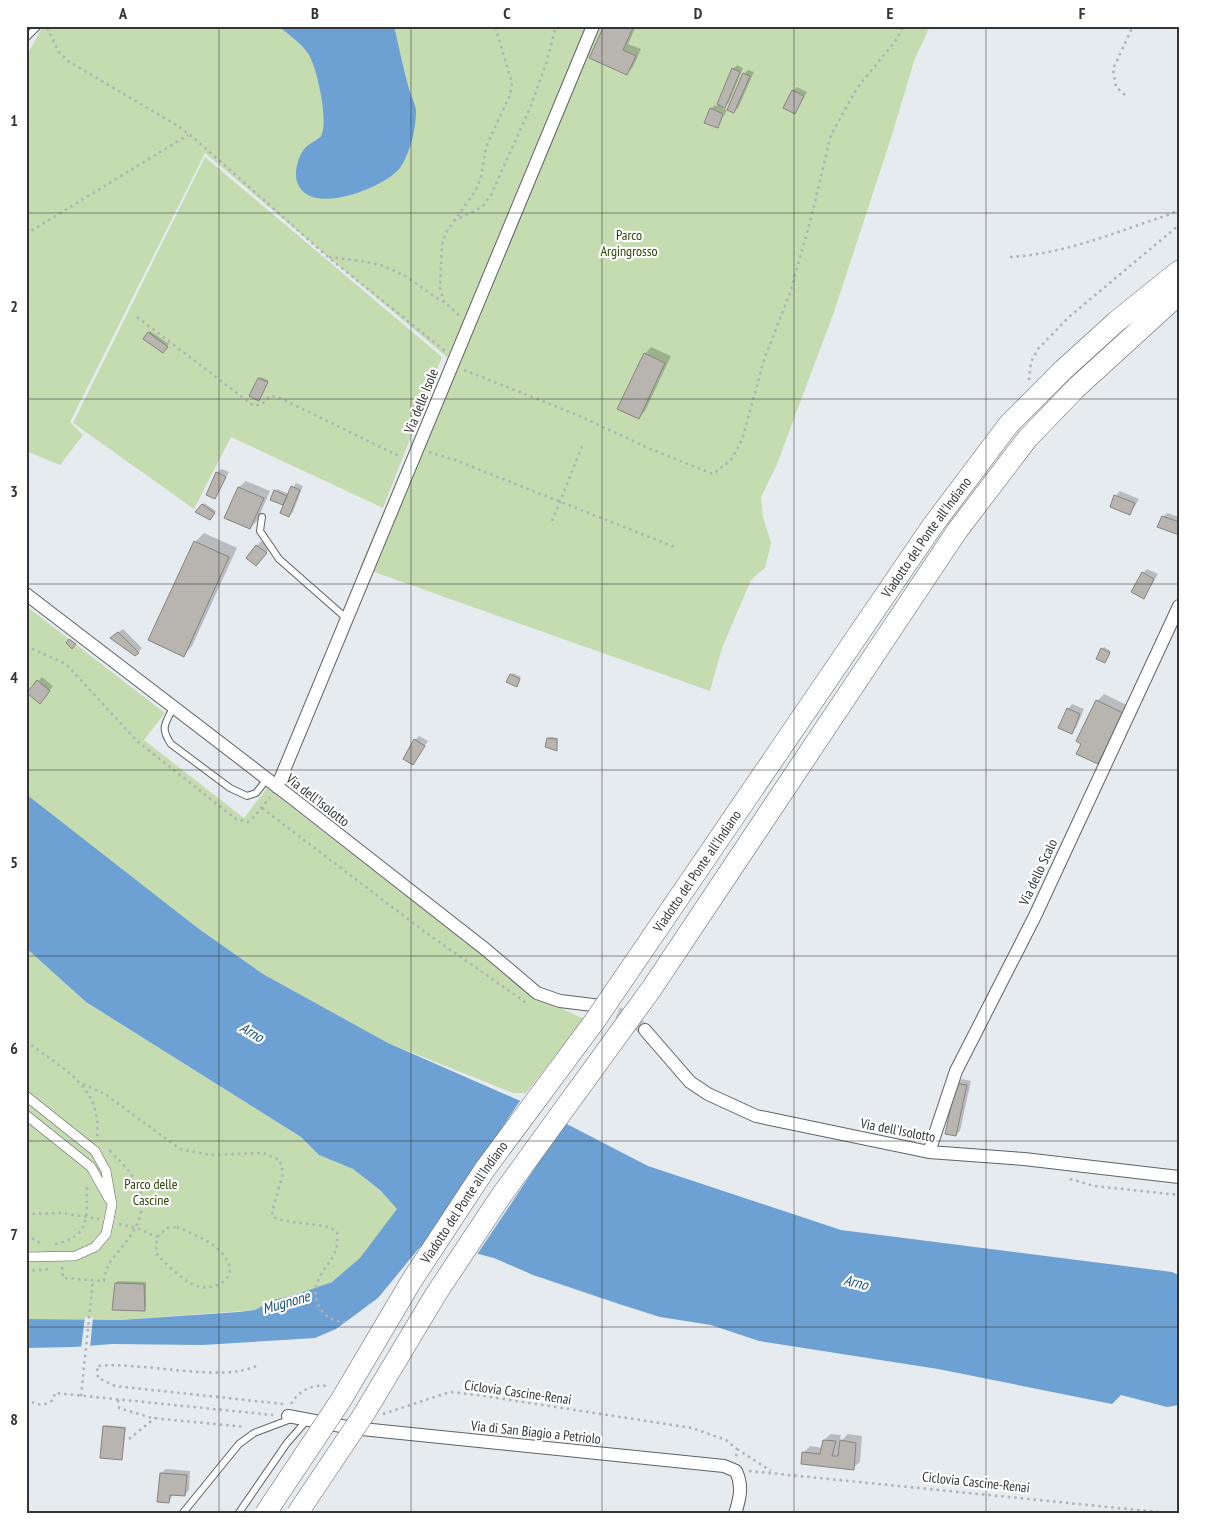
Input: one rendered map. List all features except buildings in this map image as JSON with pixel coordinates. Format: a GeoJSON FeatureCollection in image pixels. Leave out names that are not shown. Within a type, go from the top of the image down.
{"type":"FeatureCollection","features":[{"type":"Feature","properties":{"kind":"highway","name":"Viadotto del Ponte all'Indiano"},"geometry":{"type":"LineString","coordinates":[[265,1514],[341,1400],[412,1280],[485,1170],[594,1022],[933,525],[1009,424],[1062,371],[1117,321],[1179,271]]}},
{"type":"Feature","properties":{"kind":"highway","name":"Viadotto del Ponte all'Indiano"},"geometry":{"type":"LineString","coordinates":[[297,1514],[364,1414],[436,1294],[501,1196],[652,988],[957,531],[1027,439],[1077,387],[1179,294]]}},
{"type":"Feature","properties":{"kind":"street","name":"Via delle Isole"},"geometry":{"type":"LineString","coordinates":[[277,787],[592,26]]}},
{"type":"Feature","properties":{"kind":"street","name":"Via dell'Isolotto"},"geometry":{"type":"LineString","coordinates":[[26,594],[485,949],[537,993],[560,1001],[601,1006]]}},
{"type":"Feature","properties":{"kind":"street","name":"Via dello Scalo"},"geometry":{"type":"LineString","coordinates":[[929,1152],[956,1071],[1035,916],[1179,606]]}},
{"type":"Feature","properties":{"kind":"street","name":"Via dell'Isolotto"},"geometry":{"type":"LineString","coordinates":[[645,1030],[690,1082],[708,1094],[756,1116],[929,1152],[1062,1163],[1179,1177]]}},
{"type":"Feature","properties":{"kind":"street"},"geometry":{"type":"LineString","coordinates":[[26,1096],[95,1151],[112,1205],[106,1234],[95,1247],[75,1256],[26,1257]]}},
{"type":"Feature","properties":{"kind":"street"},"geometry":{"type":"LineString","coordinates":[[26,1115],[91,1167],[105,1181]]}},
{"type":"Feature","properties":{"kind":"street","name":"Via di San Biagio a Petriolo"},"geometry":{"type":"LineString","coordinates":[[296,1415],[352,1428],[724,1466],[736,1471]]}},
{"type":"Feature","properties":{"kind":"street"},"geometry":{"type":"LineString","coordinates":[[735,1514],[741,1488],[736,1471]]}},
{"type":"Feature","properties":{"kind":"lane"},"geometry":{"type":"LineString","coordinates":[[26,38],[38,26]]}},
{"type":"Feature","properties":{"kind":"lane"},"geometry":{"type":"LineString","coordinates":[[262,517],[260,532],[279,559],[346,618]]}},
{"type":"Feature","properties":{"kind":"lane"},"geometry":{"type":"LineString","coordinates":[[174,708],[164,727],[164,734],[178,750],[230,788],[247,796],[256,793],[266,779]]}},
{"type":"Feature","properties":{"kind":"lane"},"geometry":{"type":"LineString","coordinates":[[182,1514],[239,1444],[254,1433],[296,1415]]}},
{"type":"Feature","properties":{"kind":"lane"},"geometry":{"type":"LineString","coordinates":[[238,1514],[287,1442],[296,1415]]}},
{"type":"Feature","properties":{"kind":"path"},"geometry":{"type":"LineString","coordinates":[[47,26],[59,52],[68,61],[178,126],[328,257],[453,362],[575,414],[648,448],[713,474],[719,472],[731,460],[742,440],[764,360],[790,293],[810,222],[831,135],[857,88],[897,38],[903,26]]}},
{"type":"Feature","properties":{"kind":"path"},"geometry":{"type":"LineString","coordinates":[[444,302],[440,288],[442,245],[445,234],[476,190],[481,177],[486,147],[510,95],[512,83],[495,26]]}},
{"type":"Feature","properties":{"kind":"path"},"geometry":{"type":"LineString","coordinates":[[454,221],[482,207],[492,194],[530,108],[546,64],[556,26]]}},
{"type":"Feature","properties":{"kind":"path"},"geometry":{"type":"LineString","coordinates":[[1125,95],[1116,86],[1113,68],[1134,26]]}},
{"type":"Feature","properties":{"kind":"path"},"geometry":{"type":"LineString","coordinates":[[26,234],[188,135]]}},
{"type":"Feature","properties":{"kind":"path"},"geometry":{"type":"LineString","coordinates":[[1010,257],[1047,253],[1074,246],[1171,214],[1179,209]]}},
{"type":"Feature","properties":{"kind":"path"},"geometry":{"type":"LineString","coordinates":[[1029,385],[1031,362],[1038,349],[1069,318],[1179,225]]}},
{"type":"Feature","properties":{"kind":"path"},"geometry":{"type":"LineString","coordinates":[[328,257],[376,264],[397,272],[424,292],[444,302],[469,325]]}},
{"type":"Feature","properties":{"kind":"path"},"geometry":{"type":"LineString","coordinates":[[137,317],[254,406],[262,404],[270,396],[278,397],[412,462]]}},
{"type":"Feature","properties":{"kind":"path"},"geometry":{"type":"LineString","coordinates":[[552,521],[583,444]]}},
{"type":"Feature","properties":{"kind":"path"},"geometry":{"type":"LineString","coordinates":[[418,448],[455,460],[677,548]]}},
{"type":"Feature","properties":{"kind":"path"},"geometry":{"type":"LineString","coordinates":[[26,646],[66,664],[137,741],[236,819],[248,822],[262,808],[277,787]]}},
{"type":"Feature","properties":{"kind":"path"},"geometry":{"type":"LineString","coordinates":[[262,808],[426,932],[524,1002],[531,1005]]}},
{"type":"Feature","properties":{"kind":"path"},"geometry":{"type":"LineString","coordinates":[[26,1041],[83,1084],[105,1094],[180,1149],[210,1155],[263,1153],[280,1160],[283,1174],[272,1211],[274,1217],[294,1224],[331,1227],[337,1232],[338,1241],[334,1257],[317,1282],[317,1294],[324,1316],[331,1320],[345,1322]]}},
{"type":"Feature","properties":{"kind":"path"},"geometry":{"type":"LineString","coordinates":[[83,1084],[91,1096],[97,1114],[97,1140]]}},
{"type":"Feature","properties":{"kind":"path"},"geometry":{"type":"LineString","coordinates":[[1062,1163],[1061,1175],[1094,1186],[1179,1195]]}},
{"type":"Feature","properties":{"kind":"path"},"geometry":{"type":"LineString","coordinates":[[34,1244],[54,1245],[72,1238],[83,1230],[87,1217],[88,1184],[91,1167]]}},
{"type":"Feature","properties":{"kind":"path"},"geometry":{"type":"LineString","coordinates":[[26,1214],[62,1212],[87,1217]]}},
{"type":"Feature","properties":{"kind":"path"},"geometry":{"type":"LineString","coordinates":[[177,1227],[204,1240],[226,1257],[230,1266],[230,1274],[225,1282],[217,1286],[197,1287],[156,1253],[157,1237],[167,1228],[177,1227]]}},
{"type":"Feature","properties":{"kind":"path"},"geometry":{"type":"LineString","coordinates":[[137,1228],[157,1237]]}},
{"type":"Feature","properties":{"kind":"path"},"geometry":{"type":"LineString","coordinates":[[26,1271],[62,1268]]}},
{"type":"Feature","properties":{"kind":"path"},"geometry":{"type":"LineString","coordinates":[[63,1278],[104,1282]]}},
{"type":"Feature","properties":{"kind":"path"},"geometry":{"type":"LineString","coordinates":[[81,1394],[93,1281]]}},
{"type":"Feature","properties":{"kind":"path"},"geometry":{"type":"LineString","coordinates":[[256,1366],[244,1372],[187,1370],[118,1364],[98,1366],[96,1370],[98,1378],[115,1386],[296,1415],[298,1395],[310,1388],[324,1385],[333,1388]]}},
{"type":"Feature","properties":{"kind":"path","name":"Ciclovia Cascine-Renai"},"geometry":{"type":"LineString","coordinates":[[377,1414],[405,1408],[450,1392],[478,1395],[692,1428],[726,1440],[772,1472]]}},
{"type":"Feature","properties":{"kind":"path"},"geometry":{"type":"LineString","coordinates":[[26,1399],[40,1405],[47,1405],[53,1400],[55,1393],[81,1394],[118,1400],[274,1415]]}},
{"type":"Feature","properties":{"kind":"path"},"geometry":{"type":"LineString","coordinates":[[118,1400],[119,1408],[156,1418],[265,1429]]}},
{"type":"Feature","properties":{"kind":"path"},"geometry":{"type":"LineString","coordinates":[[129,1439],[156,1418]]}},
{"type":"Feature","properties":{"kind":"path"},"geometry":{"type":"LineString","coordinates":[[736,1471],[737,1449]]}},
{"type":"Feature","properties":{"kind":"path","name":"Ciclovia Cascine-Renai"},"geometry":{"type":"LineString","coordinates":[[736,1471],[772,1472],[1178,1514]]}},
{"type":"Feature","properties":{"kind":"green space","name":"Parco Argingrosso"},"geometry":{"type":"Polygon","coordinates":[[[43,26],[930,26],[914,61],[834,312],[777,464],[761,497],[763,517],[771,543],[765,568],[751,580],[722,648],[710,691],[360,567],[448,358],[205,153],[70,422],[83,435],[60,465],[26,451],[26,57],[43,26]]]}},
{"type":"Feature","properties":{"kind":"green space"},"geometry":{"type":"Polygon","coordinates":[[[205,157],[442,357],[383,508],[231,437],[194,509],[73,423],[205,157]]]}},
{"type":"Feature","properties":{"kind":"green space"},"geometry":{"type":"Polygon","coordinates":[[[26,606],[165,713],[144,740],[244,818],[267,788],[535,996],[584,1019],[526,1093],[513,1093],[388,1043],[263,974],[199,929],[26,794],[26,606]]]}},
{"type":"Feature","properties":{"kind":"green space","name":"Parco delle Cascine"},"geometry":{"type":"Polygon","coordinates":[[[26,948],[86,1002],[301,1137],[319,1155],[353,1169],[380,1190],[397,1209],[359,1260],[340,1277],[331,1282],[255,1310],[121,1320],[26,1319],[26,948]]]}},
{"type":"Feature","properties":{"kind":"water"},"geometry":{"type":"Polygon","coordinates":[[[279,26],[394,26],[407,81],[415,105],[416,119],[409,150],[400,168],[391,176],[364,191],[347,196],[331,199],[316,198],[304,193],[297,182],[296,169],[303,150],[321,136],[324,119],[323,108],[315,71],[309,55],[299,43],[279,26]]]}},
{"type":"Feature","properties":{"kind":"water"},"geometry":{"type":"Polygon","coordinates":[[[26,794],[199,929],[263,974],[388,1043],[532,1106],[648,1166],[841,1230],[1172,1272],[1179,1275],[1179,1405],[1167,1407],[1121,1395],[1112,1404],[938,1369],[759,1341],[711,1325],[660,1317],[533,1275],[494,1258],[440,1244],[420,1247],[378,1298],[336,1329],[315,1338],[202,1345],[112,1344],[26,1348],[26,1319],[121,1320],[239,1312],[255,1310],[273,1300],[292,1296],[332,1282],[360,1258],[397,1209],[380,1190],[353,1169],[319,1155],[301,1137],[86,1002],[26,948],[26,794]]]}},
{"type":"Feature","properties":{"kind":"pier"},"geometry":{"type":"Polygon","coordinates":[[[522,1098],[550,1113],[557,1135],[476,1256],[440,1246],[417,1254],[522,1098]]]}},
{"type":"Feature","properties":{"kind":"pier"},"geometry":{"type":"Polygon","coordinates":[[[85,1317],[93,1317],[90,1348],[81,1349],[85,1317]]]}},
{"type":"Feature","properties":{"kind":"tunnel"},"geometry":{"type":"LineString","coordinates":[[601,1006],[628,1017],[645,1030]]}},
{"type":"Feature","properties":{"kind":"water label","name":"Arno"},"geometry":{"type":"Point","coordinates":[252,1032]}},
{"type":"Feature","properties":{"kind":"water label","name":"Arno"},"geometry":{"type":"Point","coordinates":[856,1282]}},
{"type":"Feature","properties":{"kind":"water label","name":"Mugnone"},"geometry":{"type":"Point","coordinates":[286,1302]}}]}
